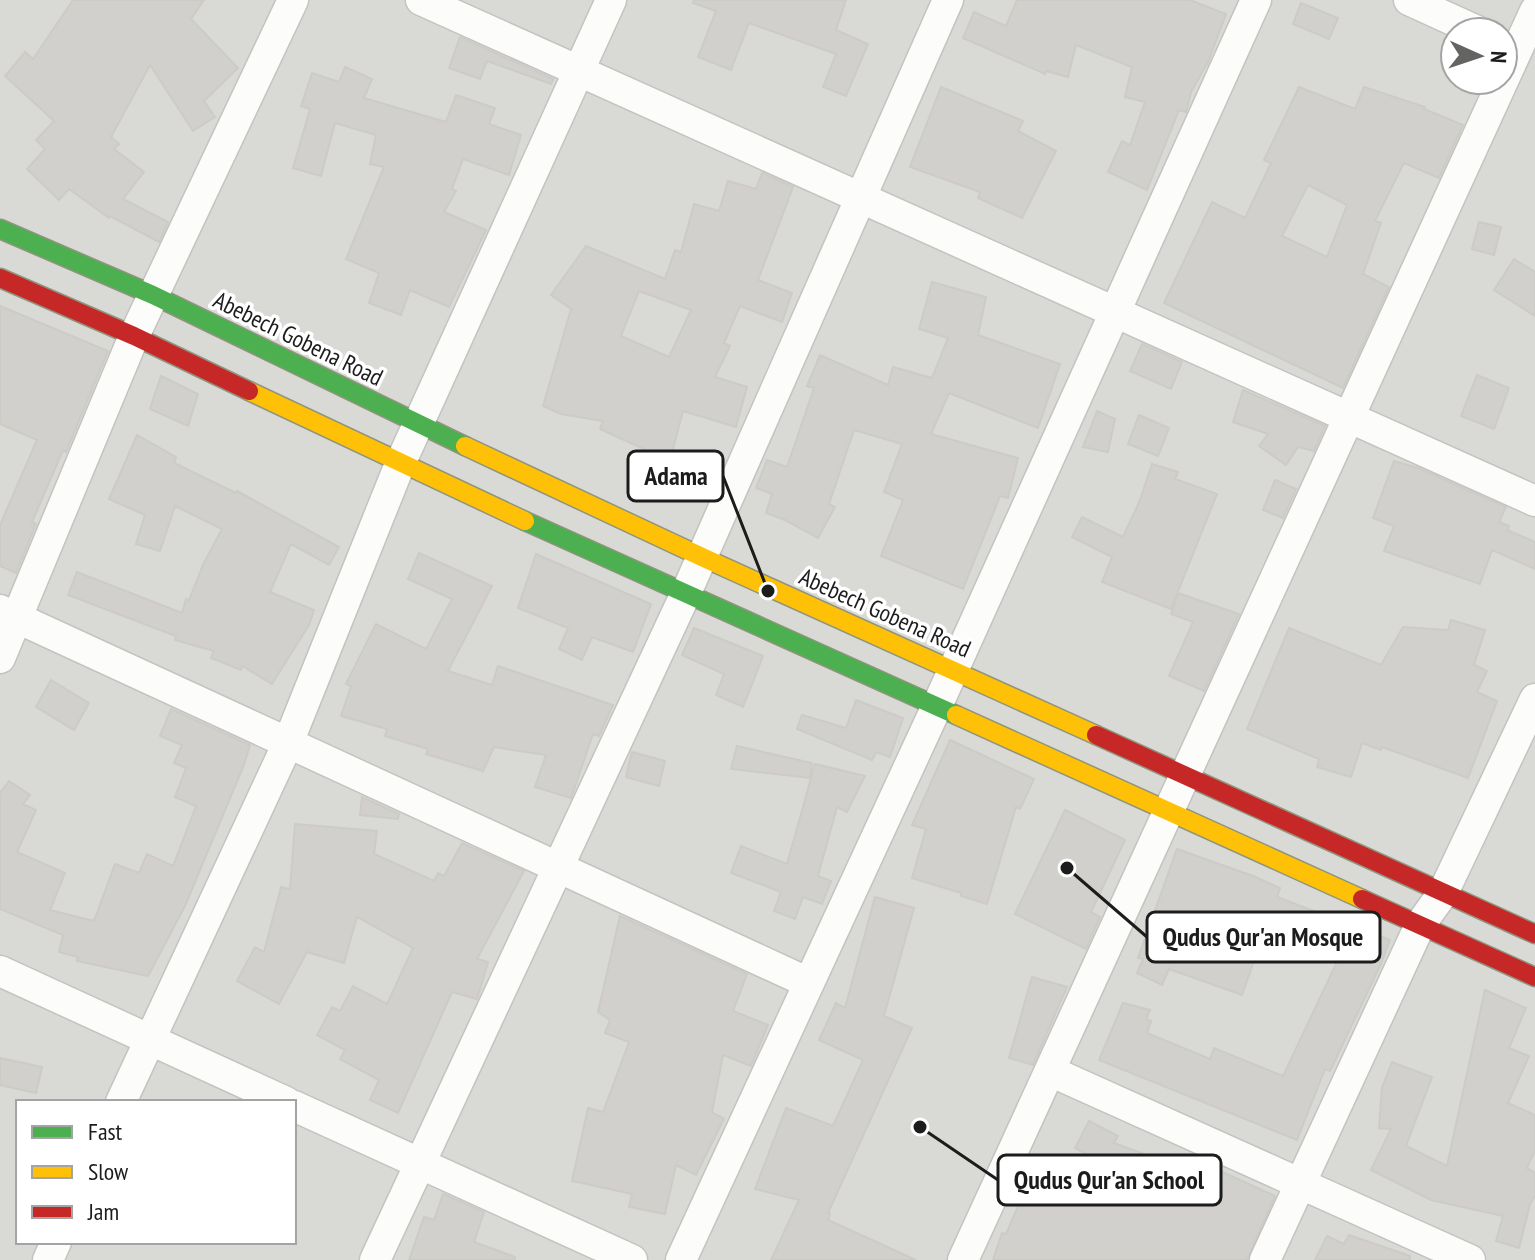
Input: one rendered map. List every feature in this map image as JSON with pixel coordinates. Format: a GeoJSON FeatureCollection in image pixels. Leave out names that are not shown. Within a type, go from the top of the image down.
{"type":"FeatureCollection","features":[{"type":"Feature","properties":{"kind":"street"},"geometry":{"type":"LineString","coordinates":[[0,658],[9,614],[134,336],[293,0]]}},
{"type":"Feature","properties":{"kind":"street"},"geometry":{"type":"LineString","coordinates":[[421,0],[1535,501]]}},
{"type":"Feature","properties":{"kind":"street"},"geometry":{"type":"LineString","coordinates":[[122,1100],[288,743],[400,464],[611,0]]}},
{"type":"Feature","properties":{"kind":"street"},"geometry":{"type":"LineString","coordinates":[[375,1260],[686,593],[948,0]]}},
{"type":"Feature","properties":{"kind":"street"},"geometry":{"type":"LineString","coordinates":[[681,1260],[937,706],[1256,0]]}},
{"type":"Feature","properties":{"kind":"street"},"geometry":{"type":"LineString","coordinates":[[1409,0],[1444,16]]}},
{"type":"Feature","properties":{"kind":"street"},"geometry":{"type":"LineString","coordinates":[[1519,48],[1535,11]]}},
{"type":"Feature","properties":{"kind":"street"},"geometry":{"type":"LineString","coordinates":[[963,1260],[1497,96]]}},
{"type":"Feature","properties":{"kind":"street","name":"Abebech Gobena Road"},"geometry":{"type":"LineString","coordinates":[[0,229],[153,295],[702,557],[1535,934]]}},
{"type":"Feature","properties":{"kind":"street"},"geometry":{"type":"LineString","coordinates":[[0,278],[134,336],[400,464],[1535,977]]}},
{"type":"Feature","properties":{"kind":"street"},"geometry":{"type":"LineString","coordinates":[[9,614],[809,983]]}},
{"type":"Feature","properties":{"kind":"street"},"geometry":{"type":"LineString","coordinates":[[1265,1260],[1420,925],[1443,893],[1535,699]]}},
{"type":"Feature","properties":{"kind":"street"},"geometry":{"type":"LineString","coordinates":[[0,971],[282,1100]]}},
{"type":"Feature","properties":{"kind":"street"},"geometry":{"type":"LineString","coordinates":[[1050,1071],[1470,1260]]}},
{"type":"Feature","properties":{"kind":"street"},"geometry":{"type":"LineString","coordinates":[[296,1107],[632,1260]]}},
{"type":"Feature","properties":{"kind":"shaded area"},"geometry":{"type":"Polygon","coordinates":[[[0,0],[1535,0],[1535,1260],[0,1260],[0,0]]]}},
{"type":"Feature","properties":{"kind":"building"},"geometry":{"type":"Polygon","coordinates":[[[73,0],[204,0],[191,19],[238,68],[204,101],[215,117],[193,131],[150,65],[111,137],[119,144],[114,149],[144,172],[123,199],[168,222],[159,242],[109,218],[69,189],[59,200],[27,169],[45,149],[36,140],[54,121],[5,76],[25,52],[33,59],[73,0]]]}},
{"type":"Feature","properties":{"kind":"building"},"geometry":{"type":"Polygon","coordinates":[[[694,0],[846,0],[836,30],[868,44],[846,96],[823,87],[836,54],[749,23],[731,70],[698,57],[716,11],[693,3],[694,0]]]}},
{"type":"Feature","properties":{"kind":"building"},"geometry":{"type":"Polygon","coordinates":[[[1017,0],[1190,0],[1226,14],[1208,62],[1191,92],[1186,112],[1179,110],[1147,190],[1108,172],[1122,141],[1130,145],[1145,102],[1125,97],[1132,67],[1076,45],[1068,77],[1046,71],[1045,74],[963,38],[974,12],[1006,26],[1017,0]]]}},
{"type":"Feature","properties":{"kind":"building"},"geometry":{"type":"Polygon","coordinates":[[[1301,3],[1338,18],[1329,39],[1293,24],[1301,3]]]}},
{"type":"Feature","properties":{"kind":"building"},"geometry":{"type":"Polygon","coordinates":[[[460,37],[553,79],[551,84],[487,61],[480,79],[449,68],[460,37]]]}},
{"type":"Feature","properties":{"kind":"building"},"geometry":{"type":"Polygon","coordinates":[[[345,67],[372,79],[364,98],[446,122],[456,95],[495,108],[489,124],[521,135],[509,175],[463,159],[452,189],[456,191],[444,212],[486,230],[449,307],[410,290],[401,315],[369,303],[379,273],[346,259],[384,167],[370,164],[376,135],[335,123],[321,176],[293,168],[310,109],[301,106],[312,73],[339,82],[345,67]]]}},
{"type":"Feature","properties":{"kind":"building"},"geometry":{"type":"Polygon","coordinates":[[[941,87],[1023,121],[1018,131],[1056,151],[1022,218],[978,198],[980,192],[910,167],[941,87]]]}},
{"type":"Feature","properties":{"kind":"building"},"geometry":{"type":"Polygon","coordinates":[[[1299,87],[1355,109],[1364,87],[1425,107],[1463,125],[1439,178],[1404,163],[1375,221],[1381,223],[1363,274],[1389,287],[1343,388],[1164,303],[1212,202],[1245,218],[1271,163],[1264,160],[1299,87]],[[1308,185],[1282,236],[1327,257],[1347,205],[1308,185]]]}},
{"type":"Feature","properties":{"kind":"building"},"geometry":{"type":"Polygon","coordinates":[[[762,173],[793,187],[758,280],[792,293],[782,322],[740,306],[724,343],[730,346],[715,377],[747,387],[736,427],[683,411],[670,460],[643,452],[644,449],[600,429],[603,421],[561,414],[543,406],[571,309],[551,295],[586,246],[665,279],[675,250],[681,252],[694,204],[719,211],[728,181],[756,189],[762,173]],[[639,291],[621,336],[669,357],[691,310],[639,291]]]}},
{"type":"Feature","properties":{"kind":"building"},"geometry":{"type":"Polygon","coordinates":[[[1479,222],[1501,227],[1494,255],[1472,249],[1479,222]]]}},
{"type":"Feature","properties":{"kind":"building"},"geometry":{"type":"Polygon","coordinates":[[[1514,259],[1535,272],[1535,316],[1494,290],[1514,259]]]}},
{"type":"Feature","properties":{"kind":"building"},"geometry":{"type":"Polygon","coordinates":[[[932,282],[986,297],[978,335],[1060,364],[1038,428],[949,393],[931,434],[1018,458],[1008,498],[1000,496],[963,589],[881,556],[903,500],[884,492],[902,444],[854,430],[829,504],[835,507],[818,538],[766,513],[772,494],[756,488],[767,460],[787,467],[814,388],[807,386],[820,355],[888,385],[893,367],[932,378],[948,338],[919,329],[932,282]]]}},
{"type":"Feature","properties":{"kind":"building"},"geometry":{"type":"Polygon","coordinates":[[[0,306],[108,351],[66,452],[63,450],[32,522],[36,524],[16,573],[0,566],[0,525],[37,440],[0,424],[0,306]]]}},
{"type":"Feature","properties":{"kind":"building"},"geometry":{"type":"Polygon","coordinates":[[[1142,344],[1182,362],[1171,389],[1130,371],[1142,344]]]}},
{"type":"Feature","properties":{"kind":"building"},"geometry":{"type":"Polygon","coordinates":[[[1477,375],[1509,388],[1494,429],[1461,416],[1477,375]]]}},
{"type":"Feature","properties":{"kind":"building"},"geometry":{"type":"Polygon","coordinates":[[[161,376],[198,394],[188,426],[150,409],[161,376]]]}},
{"type":"Feature","properties":{"kind":"building"},"geometry":{"type":"Polygon","coordinates":[[[1243,390],[1325,426],[1314,451],[1298,447],[1286,465],[1259,446],[1268,434],[1233,422],[1243,390]]]}},
{"type":"Feature","properties":{"kind":"building"},"geometry":{"type":"Polygon","coordinates":[[[1097,411],[1115,419],[1108,452],[1083,447],[1097,411]]]}},
{"type":"Feature","properties":{"kind":"building"},"geometry":{"type":"Polygon","coordinates":[[[1139,415],[1169,428],[1158,456],[1128,444],[1139,415]]]}},
{"type":"Feature","properties":{"kind":"building"},"geometry":{"type":"Polygon","coordinates":[[[137,435],[176,457],[174,463],[237,491],[339,547],[329,565],[291,544],[270,592],[314,610],[309,625],[272,684],[242,666],[241,670],[211,658],[214,651],[175,640],[176,636],[68,595],[77,572],[182,613],[186,599],[189,600],[222,529],[175,506],[160,551],[136,544],[145,515],[109,499],[137,435]]]}},
{"type":"Feature","properties":{"kind":"building"},"geometry":{"type":"Polygon","coordinates":[[[1394,461],[1418,468],[1506,507],[1499,522],[1509,526],[1507,530],[1535,542],[1535,569],[1492,550],[1480,584],[1384,551],[1394,526],[1373,518],[1394,461]]]}},
{"type":"Feature","properties":{"kind":"building"},"geometry":{"type":"Polygon","coordinates":[[[1152,464],[1178,472],[1175,479],[1217,494],[1171,609],[1102,582],[1112,557],[1072,537],[1082,517],[1123,537],[1152,464]]]}},
{"type":"Feature","properties":{"kind":"building"},"geometry":{"type":"Polygon","coordinates":[[[1275,480],[1296,489],[1283,518],[1263,510],[1275,480]]]}},
{"type":"Feature","properties":{"kind":"building"},"geometry":{"type":"Polygon","coordinates":[[[419,553],[492,586],[448,671],[492,685],[498,666],[613,705],[599,736],[593,734],[571,798],[535,787],[546,755],[494,747],[483,771],[426,754],[428,749],[385,736],[387,729],[341,716],[351,686],[346,684],[376,624],[426,649],[452,599],[408,579],[419,553]]]}},
{"type":"Feature","properties":{"kind":"building"},"geometry":{"type":"Polygon","coordinates":[[[536,554],[651,604],[633,652],[592,637],[582,660],[559,649],[568,628],[518,608],[536,554]]]}},
{"type":"Feature","properties":{"kind":"building"},"geometry":{"type":"Polygon","coordinates":[[[1178,593],[1239,614],[1204,691],[1169,676],[1193,622],[1171,614],[1178,593]]]}},
{"type":"Feature","properties":{"kind":"building"},"geometry":{"type":"Polygon","coordinates":[[[1451,620],[1485,630],[1474,665],[1487,671],[1477,692],[1497,701],[1468,778],[1382,747],[1381,750],[1362,743],[1351,777],[1317,767],[1319,759],[1247,729],[1289,628],[1381,665],[1403,627],[1448,630],[1451,620]]]}},
{"type":"Feature","properties":{"kind":"building"},"geometry":{"type":"Polygon","coordinates":[[[694,628],[763,656],[743,707],[716,695],[724,674],[682,655],[694,628]]]}},
{"type":"Feature","properties":{"kind":"building"},"geometry":{"type":"Polygon","coordinates":[[[51,680],[89,703],[74,730],[36,707],[51,680]]]}},
{"type":"Feature","properties":{"kind":"building"},"geometry":{"type":"Polygon","coordinates":[[[856,700],[903,718],[890,757],[876,752],[872,760],[797,729],[802,715],[846,728],[856,700]]]}},
{"type":"Feature","properties":{"kind":"building"},"geometry":{"type":"Polygon","coordinates":[[[171,709],[250,745],[244,765],[185,906],[148,976],[77,961],[78,957],[59,952],[63,935],[0,909],[0,793],[9,781],[30,795],[23,804],[36,810],[17,852],[65,873],[50,910],[94,921],[115,864],[139,873],[147,854],[173,866],[196,806],[175,797],[186,768],[174,763],[182,745],[160,736],[171,709]]]}},
{"type":"Feature","properties":{"kind":"building"},"geometry":{"type":"Polygon","coordinates":[[[950,740],[1034,779],[1020,809],[1016,807],[987,904],[912,878],[926,829],[912,825],[950,740]]]}},
{"type":"Feature","properties":{"kind":"building"},"geometry":{"type":"Polygon","coordinates":[[[737,746],[812,763],[810,778],[731,769],[737,746]]]}},
{"type":"Feature","properties":{"kind":"building"},"geometry":{"type":"Polygon","coordinates":[[[632,752],[665,761],[659,786],[626,777],[632,752]]]}},
{"type":"Feature","properties":{"kind":"building"},"geometry":{"type":"Polygon","coordinates":[[[815,764],[865,776],[847,812],[837,807],[818,876],[831,881],[822,904],[803,897],[795,919],[774,911],[781,892],[731,873],[741,846],[787,864],[815,764]]]}},
{"type":"Feature","properties":{"kind":"building"},"geometry":{"type":"Polygon","coordinates":[[[362,797],[399,814],[398,819],[360,815],[362,797]]]}},
{"type":"Feature","properties":{"kind":"building"},"geometry":{"type":"Polygon","coordinates":[[[1065,810],[1125,840],[1091,912],[1100,917],[1086,949],[1015,914],[1065,810]]]}},
{"type":"Feature","properties":{"kind":"building"},"geometry":{"type":"Polygon","coordinates":[[[295,824],[377,831],[374,854],[434,881],[438,873],[444,876],[462,843],[524,871],[477,959],[488,962],[477,999],[452,992],[398,1113],[370,1100],[379,1080],[340,1059],[345,1050],[317,1035],[332,1007],[340,1011],[353,986],[387,1004],[413,948],[357,917],[344,963],[307,952],[279,1004],[237,981],[255,947],[264,952],[281,887],[290,889],[295,824]]]}},
{"type":"Feature","properties":{"kind":"building"},"geometry":{"type":"Polygon","coordinates":[[[1177,849],[1253,876],[1280,888],[1277,897],[1390,940],[1330,1071],[1325,1069],[1297,1140],[1099,1060],[1123,1003],[1150,1010],[1146,1019],[1151,1021],[1147,1033],[1210,1059],[1214,1048],[1283,1076],[1344,947],[1269,919],[1242,995],[1169,969],[1162,985],[1137,973],[1143,959],[1138,958],[1177,849]]]}},
{"type":"Feature","properties":{"kind":"building"},"geometry":{"type":"Polygon","coordinates":[[[875,897],[914,908],[884,1016],[912,1028],[828,1213],[828,1220],[916,1260],[771,1260],[799,1200],[755,1189],[786,1108],[833,1126],[863,1060],[819,1040],[836,1003],[845,1008],[875,897]]]}},
{"type":"Feature","properties":{"kind":"building"},"geometry":{"type":"Polygon","coordinates":[[[620,916],[747,974],[733,1011],[768,1025],[751,1066],[723,1055],[712,1112],[724,1119],[696,1175],[676,1165],[665,1214],[629,1207],[632,1194],[572,1181],[588,1108],[603,1112],[629,1042],[605,1033],[610,1020],[598,1012],[620,916]]]}},
{"type":"Feature","properties":{"kind":"building"},"geometry":{"type":"Polygon","coordinates":[[[1032,977],[1067,987],[1033,1065],[1009,1058],[1032,977]]]}},
{"type":"Feature","properties":{"kind":"building"},"geometry":{"type":"Polygon","coordinates":[[[1485,990],[1526,1008],[1509,1048],[1529,1056],[1508,1103],[1535,1115],[1535,1150],[1527,1168],[1535,1173],[1535,1196],[1530,1204],[1519,1248],[1496,1241],[1503,1216],[1431,1200],[1371,1170],[1391,1129],[1379,1128],[1382,1088],[1392,1062],[1432,1077],[1406,1146],[1447,1166],[1485,990]]]}},
{"type":"Feature","properties":{"kind":"building"},"geometry":{"type":"Polygon","coordinates":[[[0,1058],[42,1067],[36,1093],[0,1085],[0,1058]]]}},
{"type":"Feature","properties":{"kind":"building"},"geometry":{"type":"Polygon","coordinates":[[[1089,1121],[1118,1136],[1114,1143],[1163,1161],[1154,1184],[1196,1202],[1207,1165],[1275,1196],[1247,1260],[993,1260],[1002,1233],[1006,1234],[1030,1179],[1094,1206],[1110,1167],[1075,1148],[1089,1121]]]}},
{"type":"Feature","properties":{"kind":"building"},"geometry":{"type":"Polygon","coordinates":[[[443,1194],[484,1212],[474,1242],[515,1257],[515,1260],[409,1260],[424,1217],[434,1220],[443,1194]]]}},
{"type":"Feature","properties":{"kind":"building"},"geometry":{"type":"Polygon","coordinates":[[[1349,1235],[1410,1256],[1410,1260],[1315,1260],[1327,1236],[1344,1244],[1349,1235]]]}},
{"type":"Feature","properties":{"kind":"traffic: fast"},"geometry":{"type":"LineString","coordinates":[[0,229],[153,295],[465,446]]}},
{"type":"Feature","properties":{"kind":"traffic: fast"},"geometry":{"type":"LineString","coordinates":[[525,521],[956,715]]}},
{"type":"Feature","properties":{"kind":"traffic: slow"},"geometry":{"type":"LineString","coordinates":[[249,391],[525,521]]}},
{"type":"Feature","properties":{"kind":"traffic: slow"},"geometry":{"type":"LineString","coordinates":[[465,446],[1096,735]]}},
{"type":"Feature","properties":{"kind":"traffic: slow"},"geometry":{"type":"LineString","coordinates":[[956,715],[1362,899]]}},
{"type":"Feature","properties":{"kind":"traffic: jam"},"geometry":{"type":"LineString","coordinates":[[0,278],[134,336],[249,391]]}},
{"type":"Feature","properties":{"kind":"traffic: jam"},"geometry":{"type":"LineString","coordinates":[[1096,735],[1535,934]]}},
{"type":"Feature","properties":{"kind":"traffic: jam"},"geometry":{"type":"LineString","coordinates":[[1362,899],[1535,977]]}},
{"type":"Feature","properties":{"kind":"place","name":"Adama"},"geometry":{"type":"Point","coordinates":[768,591]}},
{"type":"Feature","properties":{"kind":"place","name":"Qudus Qur'an Mosque"},"geometry":{"type":"Point","coordinates":[1067,868]}},
{"type":"Feature","properties":{"kind":"place","name":"Qudus Qur'an School"},"geometry":{"type":"Point","coordinates":[920,1127]}}]}
